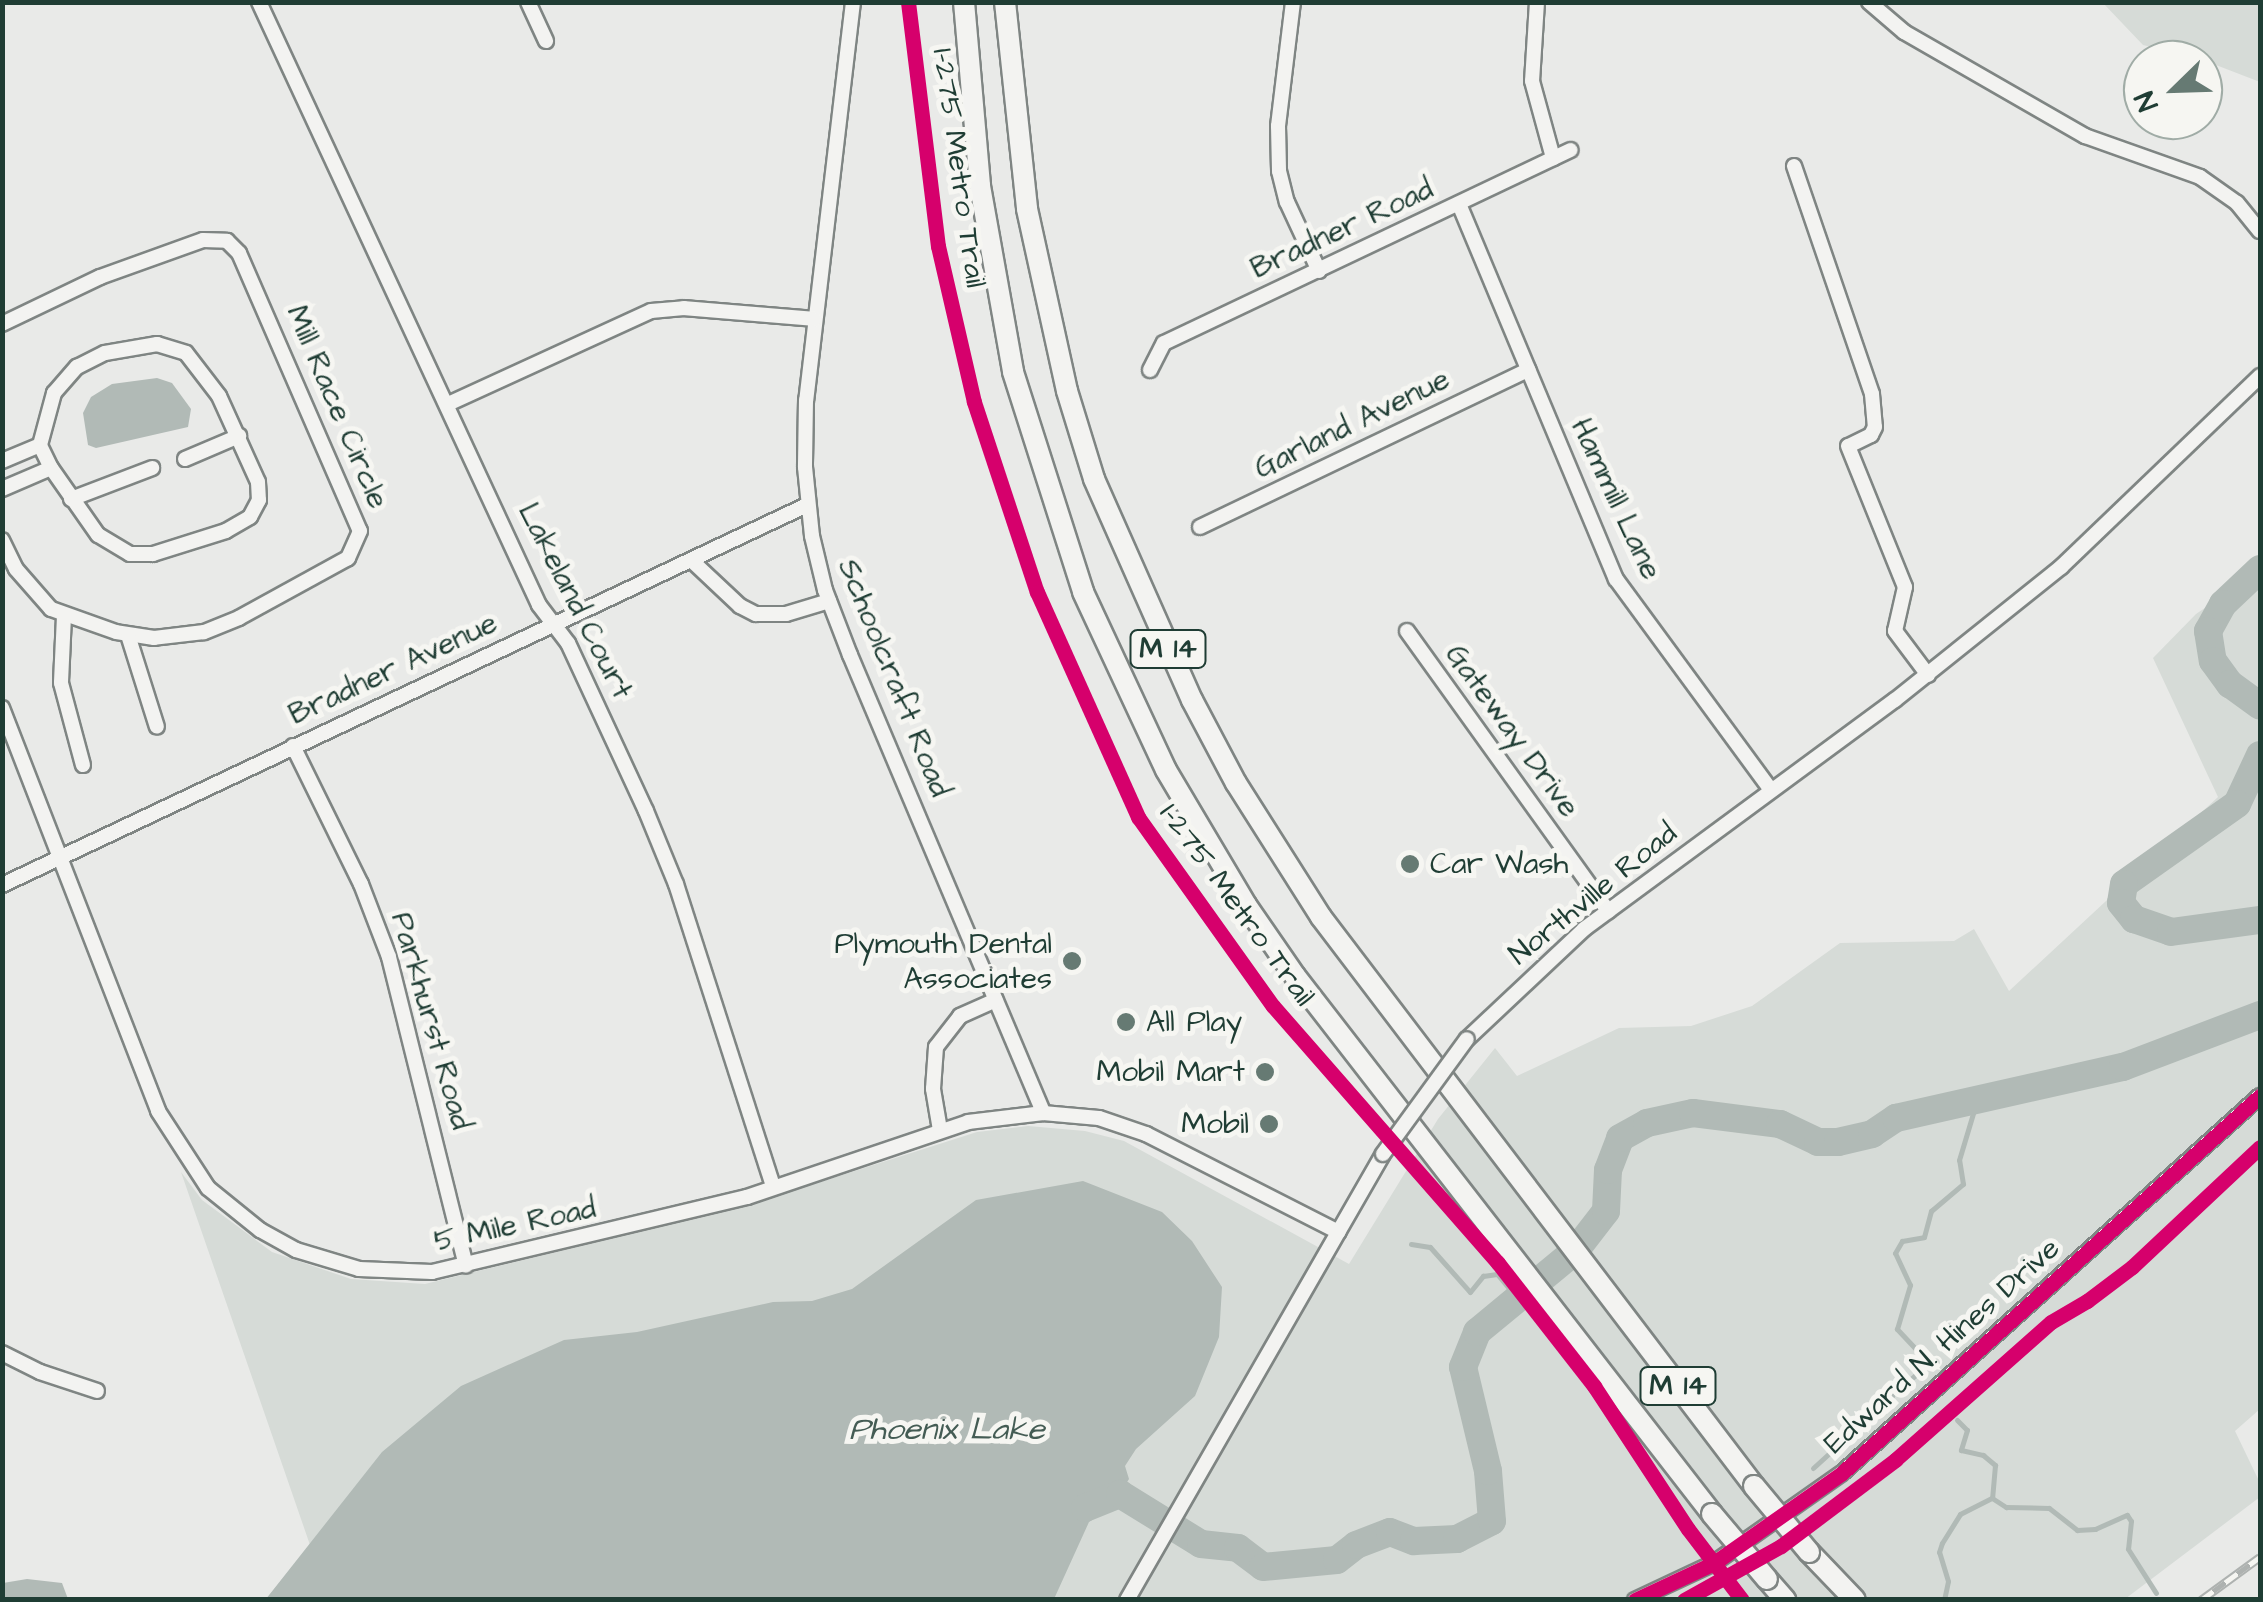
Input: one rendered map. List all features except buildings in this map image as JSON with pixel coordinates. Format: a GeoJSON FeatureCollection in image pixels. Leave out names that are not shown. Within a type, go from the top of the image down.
{"type":"FeatureCollection","features":[{"type":"Feature","properties":{"kind":"highway","name":"M 14"},"geometry":{"type":"LineString","coordinates":[[964,2],[980,186],[1014,372],[1083,592],[1166,770],[1246,905],[1344,1042],[1712,1514],[1785,1600]]}},
{"type":"Feature","properties":{"kind":"highway","name":"M 14"},"geometry":{"type":"LineString","coordinates":[[1006,2],[1017,143],[1052,334],[1094,480],[1164,640],[1221,756],[1297,882],[1554,1227],[1754,1486],[1855,1600]]}},
{"type":"Feature","properties":{"kind":"street","name":"Lakeland Court"},"geometry":{"type":"LineString","coordinates":[[259,2],[539,605],[568,643],[613,738],[676,884],[773,1187]]}},
{"type":"Feature","properties":{"kind":"street"},"geometry":{"type":"LineString","coordinates":[[528,2],[546,41]]}},
{"type":"Feature","properties":{"kind":"street","name":"Schoolcraft Road"},"geometry":{"type":"LineString","coordinates":[[853,2],[804,429],[807,505],[829,601],[1043,1113]]}},
{"type":"Feature","properties":{"kind":"street"},"geometry":{"type":"LineString","coordinates":[[1293,2],[1278,126],[1279,171],[1287,202],[1320,271]]}},
{"type":"Feature","properties":{"kind":"street"},"geometry":{"type":"LineString","coordinates":[[1537,2],[1533,94],[1553,158]]}},
{"type":"Feature","properties":{"kind":"street"},"geometry":{"type":"LineString","coordinates":[[1870,2],[1904,32],[2085,136],[2200,177],[2237,203],[2260,231]]}},
{"type":"Feature","properties":{"kind":"street","name":"Bradner Road"},"geometry":{"type":"LineString","coordinates":[[1150,370],[1164,343],[1571,150]]}},
{"type":"Feature","properties":{"kind":"street"},"geometry":{"type":"LineString","coordinates":[[1794,166],[1876,411],[1870,436],[1848,446],[1905,586],[1894,632],[1928,675]]}},
{"type":"Feature","properties":{"kind":"street","name":"Hammill Lane"},"geometry":{"type":"LineString","coordinates":[[1459,204],[1616,579],[1771,790]]}},
{"type":"Feature","properties":{"kind":"street","name":"Mill Race Circle"},"geometry":{"type":"LineString","coordinates":[[2,324],[100,277],[203,240],[227,242],[239,252],[323,450],[358,520],[359,542],[348,558],[240,618],[176,637],[128,635],[64,616],[28,586],[2,540]]}},
{"type":"Feature","properties":{"kind":"street"},"geometry":{"type":"LineString","coordinates":[[448,404],[651,311],[684,308],[815,320]]}},
{"type":"Feature","properties":{"kind":"street"},"geometry":{"type":"LineString","coordinates":[[157,344],[176,348],[199,368],[239,436],[258,482],[259,500],[250,517],[214,536],[153,554],[130,554],[106,543],[50,468],[40,445],[54,393],[77,367],[105,353],[157,344]]}},
{"type":"Feature","properties":{"kind":"street","name":"Garland Avenue"},"geometry":{"type":"LineString","coordinates":[[1200,527],[1528,370]]}},
{"type":"Feature","properties":{"kind":"street","name":"Northville Road"},"geometry":{"type":"LineString","coordinates":[[1127,1600],[1383,1154],[1467,1039],[1608,911],[1928,675],[2060,566],[2260,376]]}},
{"type":"Feature","properties":{"kind":"street"},"geometry":{"type":"LineString","coordinates":[[185,459],[239,436]]}},
{"type":"Feature","properties":{"kind":"street"},"geometry":{"type":"LineString","coordinates":[[2,461],[40,445]]}},
{"type":"Feature","properties":{"kind":"street"},"geometry":{"type":"LineString","coordinates":[[2,489],[50,468]]}},
{"type":"Feature","properties":{"kind":"street"},"geometry":{"type":"LineString","coordinates":[[71,499],[152,468]]}},
{"type":"Feature","properties":{"kind":"street","name":"Bradner Avenue"},"geometry":{"type":"LineString","coordinates":[[2,885],[807,505]]}},
{"type":"Feature","properties":{"kind":"street"},"geometry":{"type":"LineString","coordinates":[[691,560],[740,606],[756,614],[786,614],[829,601]]}},
{"type":"Feature","properties":{"kind":"street"},"geometry":{"type":"LineString","coordinates":[[64,616],[61,684],[83,765]]}},
{"type":"Feature","properties":{"kind":"street","name":"Gateway Drive"},"geometry":{"type":"LineString","coordinates":[[1407,631],[1608,911]]}},
{"type":"Feature","properties":{"kind":"street"},"geometry":{"type":"LineString","coordinates":[[128,635],[157,727]]}},
{"type":"Feature","properties":{"kind":"street","name":"5 Mile Road"},"geometry":{"type":"LineString","coordinates":[[2,708],[144,1081],[172,1136],[208,1188],[260,1230],[316,1257],[387,1273],[466,1266],[773,1187],[940,1130],[991,1117],[1043,1113],[1098,1118],[1146,1134],[1338,1232]]}},
{"type":"Feature","properties":{"kind":"street","name":"Parkhurst Road"},"geometry":{"type":"LineString","coordinates":[[292,746],[361,884],[390,958],[466,1266]]}},
{"type":"Feature","properties":{"kind":"street"},"geometry":{"type":"LineString","coordinates":[[940,1130],[933,1088],[936,1046],[960,1016],[996,1000]]}},
{"type":"Feature","properties":{"kind":"street","name":"Edward N. Hines Drive"},"geometry":{"type":"LineString","coordinates":[[1634,1600],[1714,1563],[1842,1473],[2260,1096]]}},
{"type":"Feature","properties":{"kind":"street"},"geometry":{"type":"LineString","coordinates":[[2,1353],[40,1372],[98,1392]]}},
{"type":"Feature","properties":{"kind":"shaded area"},"geometry":{"type":"Polygon","coordinates":[[[2103,3],[2260,3],[2260,82],[2223,68],[2223,40],[2138,40],[2103,3]]]}},
{"type":"Feature","properties":{"kind":"shaded area"},"geometry":{"type":"Polygon","coordinates":[[[2260,571],[2260,1409],[2235,1431],[2260,1483],[2260,1497],[2125,1599],[266,1599],[310,1545],[181,1172],[202,1200],[272,1252],[351,1279],[425,1284],[751,1204],[977,1132],[1028,1126],[1085,1131],[1124,1141],[1349,1264],[1438,1119],[1495,1048],[1517,1076],[1619,1028],[1691,1026],[1752,1006],[1840,943],[1954,941],[1974,929],[2009,991],[2218,797],[2153,658],[2196,614],[2260,571]]]}},
{"type":"Feature","properties":{"kind":"water"},"geometry":{"type":"Polygon","coordinates":[[[157,378],[172,383],[191,409],[188,427],[96,448],[88,445],[83,413],[91,397],[112,384],[157,378]]]}},
{"type":"Feature","properties":{"kind":"water","name":"Phoenix Lake"},"geometry":{"type":"Polygon","coordinates":[[[1083,1181],[1162,1212],[1192,1241],[1222,1287],[1219,1337],[1195,1396],[1136,1449],[1125,1466],[1129,1479],[1111,1508],[1089,1522],[1054,1599],[266,1599],[382,1452],[461,1386],[564,1340],[637,1332],[773,1302],[812,1301],[852,1289],[976,1200],[1083,1181]]]}},
{"type":"Feature","properties":{"kind":"water"},"geometry":{"type":"Polygon","coordinates":[[[27,1579],[62,1583],[68,1599],[3,1599],[3,1583],[27,1579]]]}},
{"type":"Feature","properties":{"kind":"waterway"},"geometry":{"type":"LineString","coordinates":[[2260,569],[2223,604],[2208,631],[2213,661],[2230,684],[2260,706]]}},
{"type":"Feature","properties":{"kind":"waterway"},"geometry":{"type":"LineString","coordinates":[[2260,755],[2237,804],[2124,884],[2121,903],[2134,919],[2171,932],[2260,920]]}},
{"type":"Feature","properties":{"kind":"waterway"},"geometry":{"type":"LineString","coordinates":[[1085,1508],[1120,1494],[1201,1544],[1238,1548],[1263,1567],[1337,1560],[1356,1545],[1390,1532],[1414,1541],[1457,1539],[1492,1521],[1488,1471],[1463,1367],[1477,1332],[1576,1250],[1606,1211],[1608,1170],[1620,1138],[1647,1123],[1693,1113],[1780,1124],[1818,1142],[1838,1142],[1872,1134],[1896,1118],[2123,1067],[2260,1015]]}},
{"type":"Feature","properties":{"kind":"waterway"},"geometry":{"type":"LineString","coordinates":[[1904,1385],[1929,1363],[1897,1329],[1910,1285],[1895,1253],[1902,1241],[1924,1237],[1931,1211],[1963,1184],[1959,1160],[1977,1100]]}},
{"type":"Feature","properties":{"kind":"waterway"},"geometry":{"type":"LineString","coordinates":[[1411,1244],[1430,1247],[1470,1292],[1483,1276],[1497,1274],[1516,1297]]}},
{"type":"Feature","properties":{"kind":"waterway"},"geometry":{"type":"LineString","coordinates":[[1813,1468],[1892,1396]]}},
{"type":"Feature","properties":{"kind":"waterway"},"geometry":{"type":"LineString","coordinates":[[1957,1420],[1967,1430],[1961,1450],[1983,1455],[1995,1465],[1992,1498]]}},
{"type":"Feature","properties":{"kind":"waterway"},"geometry":{"type":"LineString","coordinates":[[1992,1498],[2006,1507],[2049,1508],[2077,1530],[2095,1529],[2127,1515],[2131,1521],[2128,1549],[2156,1593]]}},
{"type":"Feature","properties":{"kind":"waterway"},"geometry":{"type":"LineString","coordinates":[[1944,1600],[1948,1581],[1939,1552],[1942,1543],[1960,1514],[1992,1498]]}},
{"type":"Feature","properties":{"kind":"railway"},"geometry":{"type":"LineString","coordinates":[[2201,1600],[2260,1557]]}},
{"type":"Feature","properties":{"kind":"cycle path","name":"I-275 Metro Trail"},"geometry":{"type":"LineString","coordinates":[[908,2],[938,246],[974,402],[1037,592],[1138,817],[1273,1006],[1498,1263],[1594,1386],[1688,1529],[1742,1600]]}},
{"type":"Feature","properties":{"kind":"cycle path"},"geometry":{"type":"LineString","coordinates":[[1635,1600],[1714,1563],[1842,1473],[2260,1096]]}},
{"type":"Feature","properties":{"kind":"cycle path"},"geometry":{"type":"LineString","coordinates":[[1684,1600],[1781,1546],[1895,1460],[2051,1322],[2132,1267],[2260,1147]]}},
{"type":"Feature","properties":{"kind":"place","name":"Car Wash"},"geometry":{"type":"Point","coordinates":[1410,864]}},
{"type":"Feature","properties":{"kind":"place","name":"Plymouth Dental Associates"},"geometry":{"type":"Point","coordinates":[1072,961]}},
{"type":"Feature","properties":{"kind":"place","name":"All Play"},"geometry":{"type":"Point","coordinates":[1126,1022]}},
{"type":"Feature","properties":{"kind":"place","name":"Mobil Mart"},"geometry":{"type":"Point","coordinates":[1265,1072]}},
{"type":"Feature","properties":{"kind":"place","name":"Mobil"},"geometry":{"type":"Point","coordinates":[1269,1124]}}]}
